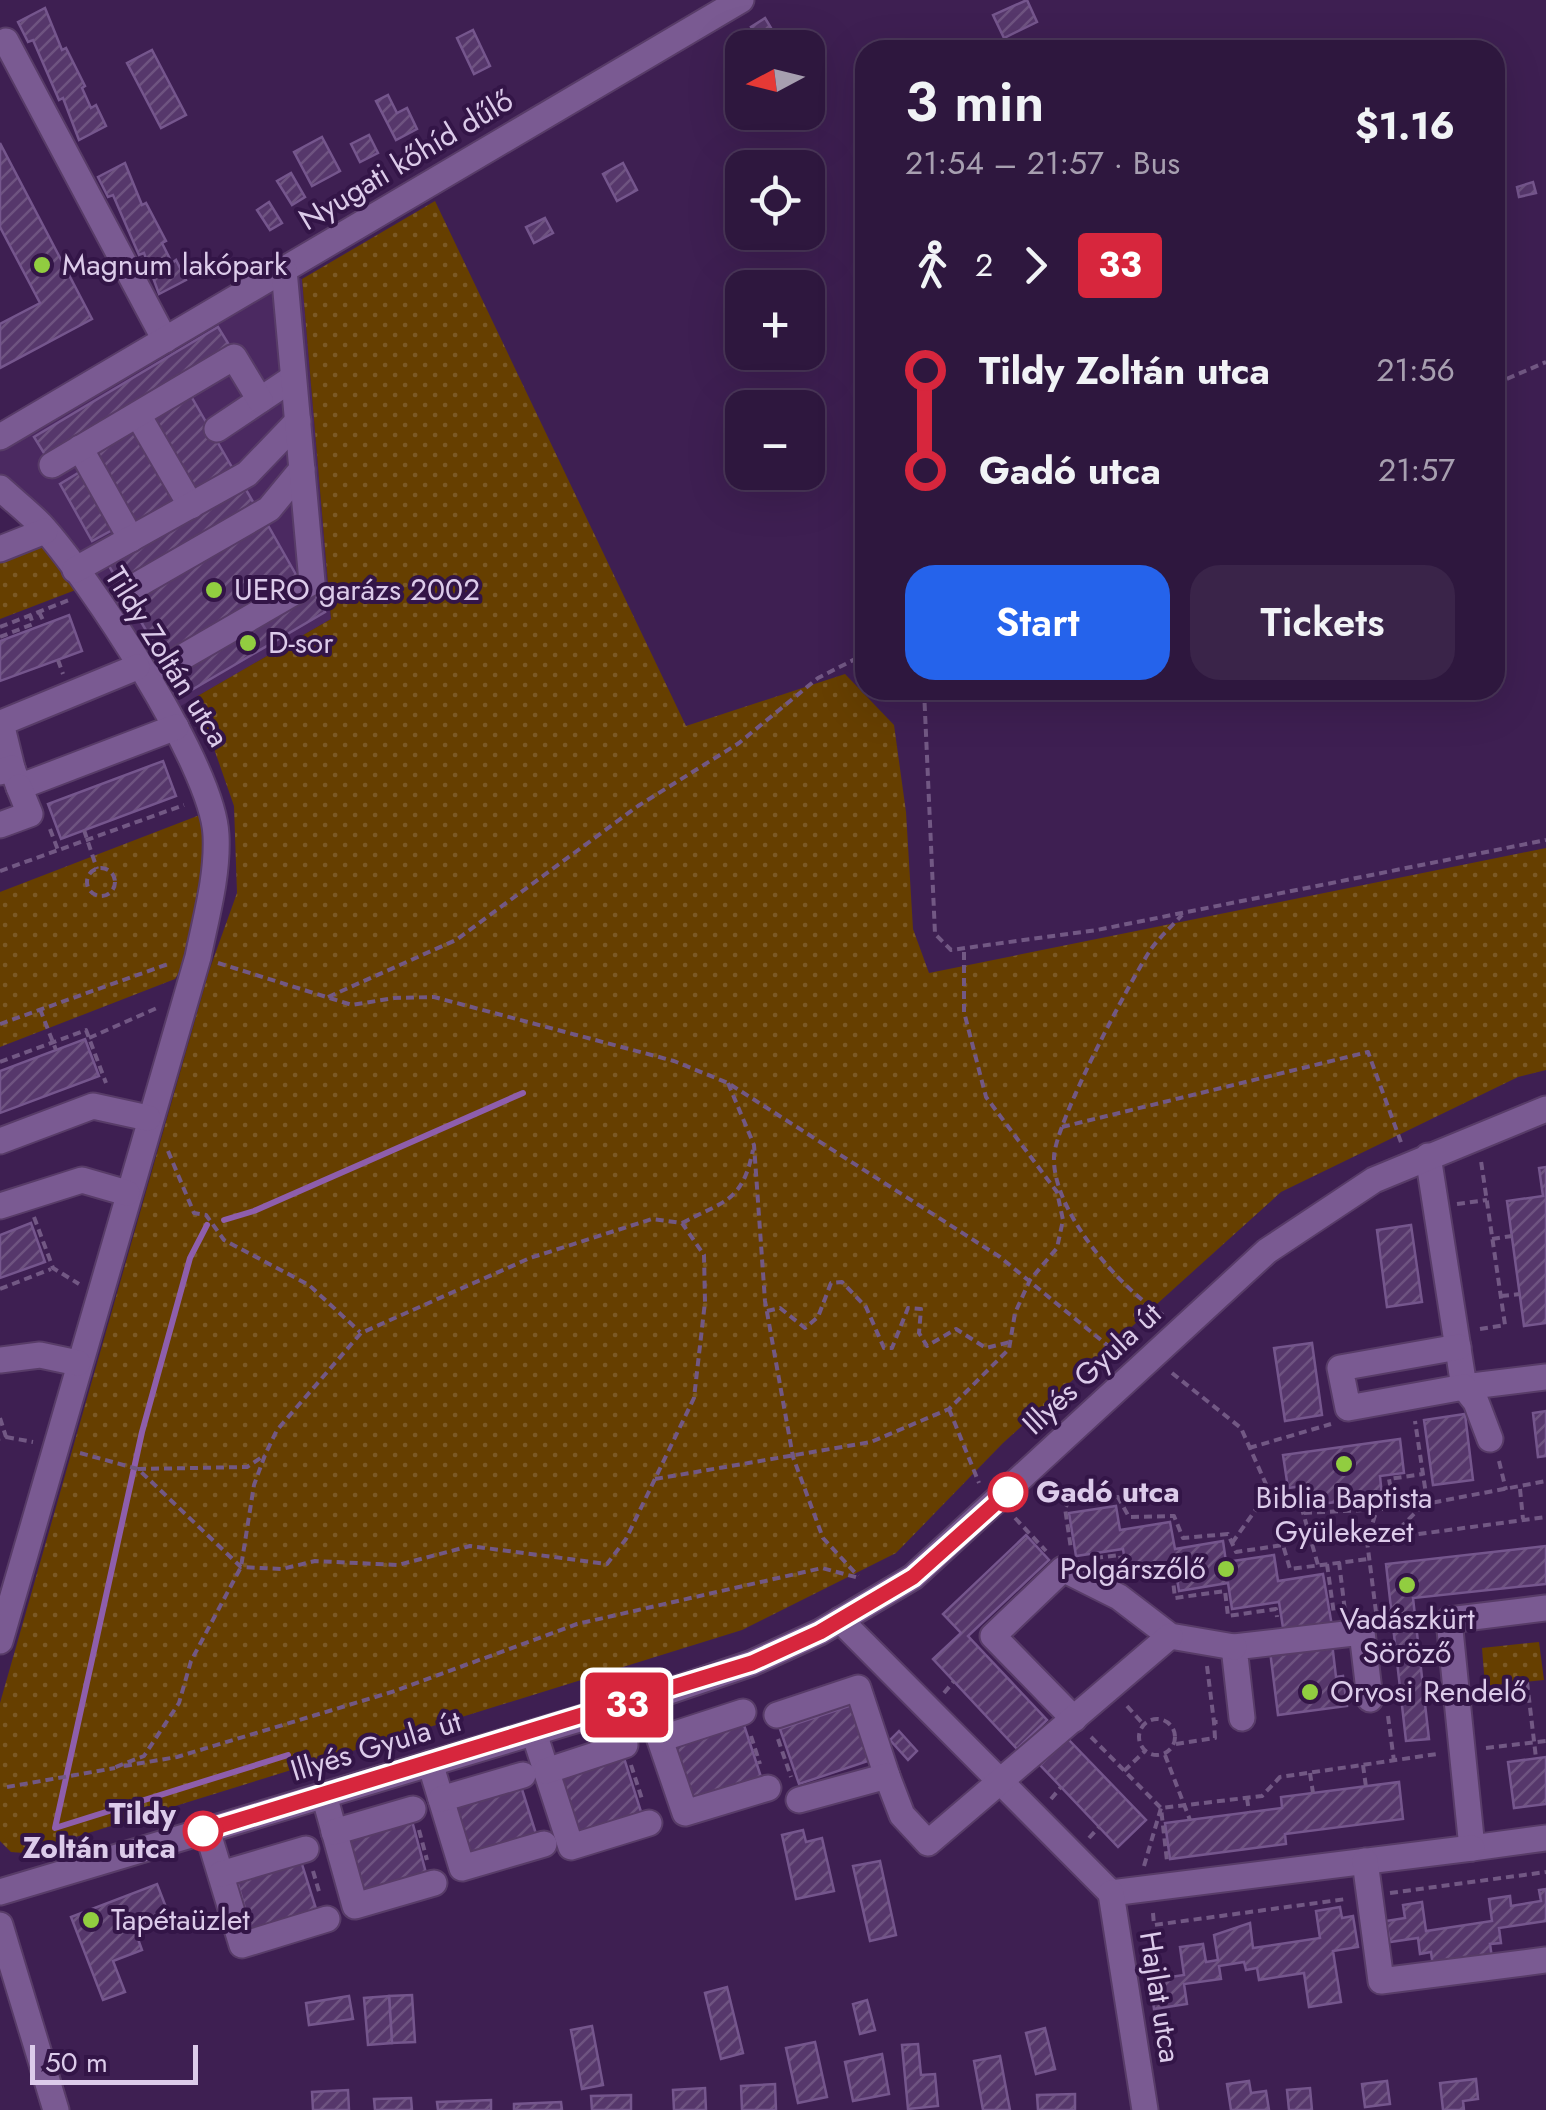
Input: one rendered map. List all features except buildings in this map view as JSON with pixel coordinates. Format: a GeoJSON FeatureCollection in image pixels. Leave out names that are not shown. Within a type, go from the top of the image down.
{"type":"FeatureCollection","features":[{"type":"Feature","properties":{"kind":"street","name":"Nyugati kőhíd dűlő"},"geometry":{"type":"LineString","coordinates":[[4,429],[165,340],[741,0]]}},
{"type":"Feature","properties":{"kind":"street"},"geometry":{"type":"LineString","coordinates":[[6,41],[165,340]]}},
{"type":"Feature","properties":{"kind":"street"},"geometry":{"type":"LineString","coordinates":[[167,666],[312,582],[284,270]]}},
{"type":"Feature","properties":{"kind":"street"},"geometry":{"type":"LineString","coordinates":[[52,466],[234,357],[260,400]]}},
{"type":"Feature","properties":{"kind":"street"},"geometry":{"type":"LineString","coordinates":[[218,429],[294,378]]}},
{"type":"Feature","properties":{"kind":"street"},"geometry":{"type":"LineString","coordinates":[[138,414],[191,506]]}},
{"type":"Feature","properties":{"kind":"street"},"geometry":{"type":"LineString","coordinates":[[75,570],[247,474],[298,421]]}},
{"type":"Feature","properties":{"kind":"street"},"geometry":{"type":"LineString","coordinates":[[80,448],[131,539]]}},
{"type":"Feature","properties":{"kind":"street"},"geometry":{"type":"LineString","coordinates":[[125,592],[268,509],[302,469]]}},
{"type":"Feature","properties":{"kind":"street","name":"Tildy Zoltán utca"},"geometry":{"type":"LineString","coordinates":[[0,488],[45,531],[75,570],[176,727],[195,759],[212,808],[216,836],[214,875],[198,956],[78,1363],[44,1444],[0,1641]]}},
{"type":"Feature","properties":{"kind":"street"},"geometry":{"type":"LineString","coordinates":[[0,549],[45,531]]}},
{"type":"Feature","properties":{"kind":"street"},"geometry":{"type":"LineString","coordinates":[[0,825],[30,814],[10,776],[1,722],[138,667]]}},
{"type":"Feature","properties":{"kind":"street"},"geometry":{"type":"LineString","coordinates":[[10,776],[176,727]]}},
{"type":"Feature","properties":{"kind":"street"},"geometry":{"type":"LineString","coordinates":[[0,1141],[93,1106],[116,1111],[146,1127]]}},
{"type":"Feature","properties":{"kind":"street","name":"Illyés Gyula út"},"geometry":{"type":"LineString","coordinates":[[0,1892],[646,1699],[752,1663],[840,1620],[913,1577],[998,1512],[1144,1364],[1266,1251],[1374,1180],[1546,1109]]}},
{"type":"Feature","properties":{"kind":"street"},"geometry":{"type":"LineString","coordinates":[[1421,1161],[1464,1387],[1476,1402],[1490,1440]]}},
{"type":"Feature","properties":{"kind":"street"},"geometry":{"type":"LineString","coordinates":[[0,1206],[82,1180],[127,1193]]}},
{"type":"Feature","properties":{"kind":"street"},"geometry":{"type":"LineString","coordinates":[[1456,1340],[1340,1368],[1348,1408],[1464,1387],[1546,1378]]}},
{"type":"Feature","properties":{"kind":"street"},"geometry":{"type":"LineString","coordinates":[[0,1360],[40,1355],[78,1363]]}},
{"type":"Feature","properties":{"kind":"street"},"geometry":{"type":"LineString","coordinates":[[1081,1727],[993,1636],[1063,1569],[1119,1598],[1170,1636],[1234,1647],[1362,1632],[1370,1699]]}},
{"type":"Feature","properties":{"kind":"street"},"geometry":{"type":"LineString","coordinates":[[1472,1848],[1449,1620],[1546,1608]]}},
{"type":"Feature","properties":{"kind":"street"},"geometry":{"type":"LineString","coordinates":[[840,1620],[1000,1782],[1142,1890],[1546,1838]]}},
{"type":"Feature","properties":{"kind":"street"},"geometry":{"type":"LineString","coordinates":[[777,1715],[858,1688],[902,1815],[928,1843],[1000,1782],[1081,1727],[1170,1636]]}},
{"type":"Feature","properties":{"kind":"street"},"geometry":{"type":"LineString","coordinates":[[1234,1647],[1242,1718]]}},
{"type":"Feature","properties":{"kind":"street"},"geometry":{"type":"LineString","coordinates":[[646,1699],[685,1814],[768,1788]]}},
{"type":"Feature","properties":{"kind":"street"},"geometry":{"type":"LineString","coordinates":[[660,1739],[743,1712]]}},
{"type":"Feature","properties":{"kind":"street"},"geometry":{"type":"LineString","coordinates":[[534,1732],[535,1773],[571,1847],[649,1823]]}},
{"type":"Feature","properties":{"kind":"street"},"geometry":{"type":"LineString","coordinates":[[441,1799],[625,1745]]}},
{"type":"Feature","properties":{"kind":"street"},"geometry":{"type":"LineString","coordinates":[[430,1764],[462,1868],[544,1844]]}},
{"type":"Feature","properties":{"kind":"street"},"geometry":{"type":"LineString","coordinates":[[798,1800],[886,1776]]}},
{"type":"Feature","properties":{"kind":"street"},"geometry":{"type":"LineString","coordinates":[[324,1795],[355,1906],[434,1884]]}},
{"type":"Feature","properties":{"kind":"street"},"geometry":{"type":"LineString","coordinates":[[334,1832],[413,1809]]}},
{"type":"Feature","properties":{"kind":"street"},"geometry":{"type":"LineString","coordinates":[[207,1830],[242,1945],[327,1919]]}},
{"type":"Feature","properties":{"kind":"street"},"geometry":{"type":"LineString","coordinates":[[221,1874],[306,1849]]}},
{"type":"Feature","properties":{"kind":"street"},"geometry":{"type":"LineString","coordinates":[[1365,1861],[1381,1981],[1546,1960]]}},
{"type":"Feature","properties":{"kind":"street","name":"Hajlat utca"},"geometry":{"type":"LineString","coordinates":[[1142,1890],[1145,2110]]}},
{"type":"Feature","properties":{"kind":"street"},"geometry":{"type":"LineString","coordinates":[[0,1925],[56,2110]]}},
{"type":"Feature","properties":{"kind":"path"},"geometry":{"type":"LineString","coordinates":[[1505,380],[1546,362]]}},
{"type":"Feature","properties":{"kind":"path"},"geometry":{"type":"LineString","coordinates":[[39,612],[44,624]]}},
{"type":"Feature","properties":{"kind":"path"},"geometry":{"type":"LineString","coordinates":[[0,637],[33,624],[30,616]]}},
{"type":"Feature","properties":{"kind":"path"},"geometry":{"type":"LineString","coordinates":[[328,998],[456,940],[638,806],[739,743],[818,678],[855,659]]}},
{"type":"Feature","properties":{"kind":"path"},"geometry":{"type":"LineString","coordinates":[[58,660],[64,675]]}},
{"type":"Feature","properties":{"kind":"path"},"geometry":{"type":"LineString","coordinates":[[924,700],[935,934],[951,950],[1184,913],[1546,840]]}},
{"type":"Feature","properties":{"kind":"path"},"geometry":{"type":"LineString","coordinates":[[0,871],[201,799]]}},
{"type":"Feature","properties":{"kind":"path"},"geometry":{"type":"LineString","coordinates":[[149,806],[154,817]]}},
{"type":"Feature","properties":{"kind":"path"},"geometry":{"type":"LineString","coordinates":[[84,830],[97,868]]}},
{"type":"Feature","properties":{"kind":"path"},"geometry":{"type":"LineString","coordinates":[[97,868],[109,870],[115,880],[106,895],[94,893],[88,883],[97,868]]}},
{"type":"Feature","properties":{"kind":"path"},"geometry":{"type":"LineString","coordinates":[[654,1479],[871,1442],[949,1409],[1009,1349],[1015,1313],[1030,1280],[1057,1248],[1063,1220],[1054,1154],[1062,1128],[1152,948],[1184,913]]}},
{"type":"Feature","properties":{"kind":"path"},"geometry":{"type":"LineString","coordinates":[[964,949],[964,1012],[986,1096],[1112,1273],[1171,1320]]}},
{"type":"Feature","properties":{"kind":"path"},"geometry":{"type":"LineString","coordinates":[[0,1024],[198,956],[352,1005],[394,998],[434,998],[674,1061],[728,1083],[1030,1280],[1144,1364],[1241,1428],[1269,1491],[1300,1502],[1318,1565]]}},
{"type":"Feature","properties":{"kind":"path"},"geometry":{"type":"LineString","coordinates":[[89,1038],[162,1006]]}},
{"type":"Feature","properties":{"kind":"path"},"geometry":{"type":"LineString","coordinates":[[40,1009],[56,1050]]}},
{"type":"Feature","properties":{"kind":"path"},"geometry":{"type":"LineString","coordinates":[[0,1062],[86,1030],[114,1095],[116,1111]]}},
{"type":"Feature","properties":{"kind":"path"},"geometry":{"type":"LineString","coordinates":[[1062,1128],[1368,1052],[1421,1161],[1480,1157],[1505,1325],[1456,1340]]}},
{"type":"Feature","properties":{"kind":"path"},"geometry":{"type":"LineString","coordinates":[[728,1083],[754,1145],[767,1311],[792,1456],[824,1538],[878,1598]]}},
{"type":"Feature","properties":{"kind":"path"},"geometry":{"type":"LineString","coordinates":[[146,1127],[167,1148],[194,1213],[206,1215],[224,1240],[310,1285],[362,1332]]}},
{"type":"Feature","properties":{"kind":"path"},"geometry":{"type":"LineString","coordinates":[[113,1768],[144,1756],[178,1703],[191,1661],[241,1567],[254,1485],[277,1430],[362,1332],[530,1258],[652,1218],[682,1223],[726,1200],[746,1182],[754,1145]]}},
{"type":"Feature","properties":{"kind":"path"},"geometry":{"type":"LineString","coordinates":[[32,1212],[53,1268],[79,1284]]}},
{"type":"Feature","properties":{"kind":"path"},"geometry":{"type":"LineString","coordinates":[[135,1468],[241,1567],[282,1569],[315,1561],[398,1565],[470,1546],[608,1564],[626,1539],[694,1398],[706,1302],[704,1255],[682,1223]]}},
{"type":"Feature","properties":{"kind":"path"},"geometry":{"type":"LineString","coordinates":[[1492,1239],[1512,1236]]}},
{"type":"Feature","properties":{"kind":"path"},"geometry":{"type":"LineString","coordinates":[[0,1290],[53,1268]]}},
{"type":"Feature","properties":{"kind":"path"},"geometry":{"type":"LineString","coordinates":[[16,1272],[20,1282]]}},
{"type":"Feature","properties":{"kind":"path"},"geometry":{"type":"LineString","coordinates":[[767,1311],[780,1308],[805,1328],[818,1318],[831,1283],[842,1282],[866,1307],[884,1348],[892,1348],[908,1308],[921,1309],[919,1333],[926,1346],[956,1329],[986,1348],[1010,1342]]}},
{"type":"Feature","properties":{"kind":"path"},"geometry":{"type":"LineString","coordinates":[[1500,1296],[1520,1294]]}},
{"type":"Feature","properties":{"kind":"path"},"geometry":{"type":"LineString","coordinates":[[1249,1448],[1340,1421],[1348,1408]]}},
{"type":"Feature","properties":{"kind":"path"},"geometry":{"type":"LineString","coordinates":[[949,1409],[976,1475],[998,1512],[1037,1540]]}},
{"type":"Feature","properties":{"kind":"path"},"geometry":{"type":"LineString","coordinates":[[1414,1414],[1426,1501]]}},
{"type":"Feature","properties":{"kind":"path"},"geometry":{"type":"LineString","coordinates":[[0,1418],[3,1438],[44,1444],[135,1468],[247,1467],[265,1455]]}},
{"type":"Feature","properties":{"kind":"path"},"geometry":{"type":"LineString","coordinates":[[1420,1455],[1428,1454]]}},
{"type":"Feature","properties":{"kind":"path"},"geometry":{"type":"LineString","coordinates":[[1500,1467],[1506,1490]]}},
{"type":"Feature","properties":{"kind":"path"},"geometry":{"type":"LineString","coordinates":[[1382,1492],[1391,1490],[1389,1479],[1423,1474]]}},
{"type":"Feature","properties":{"kind":"path"},"geometry":{"type":"LineString","coordinates":[[1304,1513],[1376,1510],[1546,1482]]}},
{"type":"Feature","properties":{"kind":"path"},"geometry":{"type":"LineString","coordinates":[[1030,1494],[1040,1486]]}},
{"type":"Feature","properties":{"kind":"path"},"geometry":{"type":"LineString","coordinates":[[1520,1489],[1524,1520]]}},
{"type":"Feature","properties":{"kind":"path"},"geometry":{"type":"LineString","coordinates":[[1232,1542],[1269,1491]]}},
{"type":"Feature","properties":{"kind":"path"},"geometry":{"type":"LineString","coordinates":[[1052,1496],[1070,1500],[1118,1497],[1129,1517],[1174,1516],[1183,1538],[1228,1534],[1236,1552],[1283,1545],[1290,1568],[1369,1559]]}},
{"type":"Feature","properties":{"kind":"path"},"geometry":{"type":"LineString","coordinates":[[1090,1499],[1091,1510]]}},
{"type":"Feature","properties":{"kind":"path"},"geometry":{"type":"LineString","coordinates":[[1070,1500],[1065,1508],[1073,1562]]}},
{"type":"Feature","properties":{"kind":"path"},"geometry":{"type":"LineString","coordinates":[[1348,1501],[1350,1511]]}},
{"type":"Feature","properties":{"kind":"path"},"geometry":{"type":"LineString","coordinates":[[1390,1538],[1426,1501]]}},
{"type":"Feature","properties":{"kind":"path"},"geometry":{"type":"LineString","coordinates":[[1376,1510],[1367,1541],[1546,1516]]}},
{"type":"Feature","properties":{"kind":"path"},"geometry":{"type":"LineString","coordinates":[[1142,1517],[1144,1526]]}},
{"type":"Feature","properties":{"kind":"path"},"geometry":{"type":"LineString","coordinates":[[1197,1537],[1198,1545]]}},
{"type":"Feature","properties":{"kind":"path"},"geometry":{"type":"LineString","coordinates":[[1249,1550],[1250,1558]]}},
{"type":"Feature","properties":{"kind":"path"},"geometry":{"type":"LineString","coordinates":[[1086,1560],[1098,1555],[1120,1555],[1124,1579],[1172,1572],[1176,1598],[1201,1591],[1225,1591],[1228,1616],[1254,1609],[1276,1609],[1278,1624]]}},
{"type":"Feature","properties":{"kind":"path"},"geometry":{"type":"LineString","coordinates":[[1339,1562],[1342,1632]]}},
{"type":"Feature","properties":{"kind":"path"},"geometry":{"type":"LineString","coordinates":[[1326,1564],[1342,1632]]}},
{"type":"Feature","properties":{"kind":"path"},"geometry":{"type":"LineString","coordinates":[[1298,1567],[1300,1578]]}},
{"type":"Feature","properties":{"kind":"path"},"geometry":{"type":"LineString","coordinates":[[8,1787],[177,1758],[395,1692],[576,1624],[822,1568],[859,1578]]}},
{"type":"Feature","properties":{"kind":"path"},"geometry":{"type":"LineString","coordinates":[[1376,1613],[1391,1611]]}},
{"type":"Feature","properties":{"kind":"path"},"geometry":{"type":"LineString","coordinates":[[1165,1754],[1174,1744],[1215,1738],[1204,1642]]}},
{"type":"Feature","properties":{"kind":"path"},"geometry":{"type":"LineString","coordinates":[[940,1698],[954,1681]]}},
{"type":"Feature","properties":{"kind":"path"},"geometry":{"type":"LineString","coordinates":[[1526,1682],[1536,1758]]}},
{"type":"Feature","properties":{"kind":"path"},"geometry":{"type":"LineString","coordinates":[[1114,1715],[1139,1694]]}},
{"type":"Feature","properties":{"kind":"path"},"geometry":{"type":"LineString","coordinates":[[1126,1705],[1144,1725]]}},
{"type":"Feature","properties":{"kind":"path"},"geometry":{"type":"LineString","coordinates":[[743,1712],[768,1788]]}},
{"type":"Feature","properties":{"kind":"path"},"geometry":{"type":"LineString","coordinates":[[1214,1722],[1242,1718]]}},
{"type":"Feature","properties":{"kind":"path"},"geometry":{"type":"LineString","coordinates":[[1144,1725],[1164,1720],[1174,1730],[1174,1744]]}},
{"type":"Feature","properties":{"kind":"path"},"geometry":{"type":"LineString","coordinates":[[1081,1727],[1102,1725]]}},
{"type":"Feature","properties":{"kind":"path"},"geometry":{"type":"LineString","coordinates":[[1144,1725],[1139,1738],[1145,1751]]}},
{"type":"Feature","properties":{"kind":"path"},"geometry":{"type":"LineString","coordinates":[[1081,1727],[1161,1808]]}},
{"type":"Feature","properties":{"kind":"path"},"geometry":{"type":"LineString","coordinates":[[1161,1808],[1262,1796],[1280,1777],[1546,1741]]}},
{"type":"Feature","properties":{"kind":"path"},"geometry":{"type":"LineString","coordinates":[[625,1745],[649,1823]]}},
{"type":"Feature","properties":{"kind":"path"},"geometry":{"type":"LineString","coordinates":[[1124,1771],[1145,1751]]}},
{"type":"Feature","properties":{"kind":"path"},"geometry":{"type":"LineString","coordinates":[[1145,1751],[1165,1754]]}},
{"type":"Feature","properties":{"kind":"path"},"geometry":{"type":"LineString","coordinates":[[1165,1754],[1188,1805],[1190,1820]]}},
{"type":"Feature","properties":{"kind":"path"},"geometry":{"type":"LineString","coordinates":[[1363,1765],[1366,1787]]}},
{"type":"Feature","properties":{"kind":"path"},"geometry":{"type":"LineString","coordinates":[[1310,1773],[1313,1794]]}},
{"type":"Feature","properties":{"kind":"path"},"geometry":{"type":"LineString","coordinates":[[1047,1803],[1061,1788]]}},
{"type":"Feature","properties":{"kind":"path"},"geometry":{"type":"LineString","coordinates":[[1247,1798],[1249,1812]]}},
{"type":"Feature","properties":{"kind":"path"},"geometry":{"type":"LineString","coordinates":[[1161,1808],[1142,1890],[1154,1925],[1546,1872]]}},
{"type":"Feature","properties":{"kind":"path"},"geometry":{"type":"LineString","coordinates":[[1142,1890],[1161,1808]]}},
{"type":"Feature","properties":{"kind":"path"},"geometry":{"type":"LineString","coordinates":[[413,1809],[434,1884]]}},
{"type":"Feature","properties":{"kind":"path"},"geometry":{"type":"LineString","coordinates":[[1086,1841],[1099,1827]]}},
{"type":"Feature","properties":{"kind":"path"},"geometry":{"type":"LineString","coordinates":[[306,1849],[327,1919]]}},
{"type":"Feature","properties":{"kind":"shaded area"},"geometry":{"type":"Polygon","coordinates":[[[435,201],[686,726],[845,674],[855,684],[855,700],[870,700],[894,725],[906,812],[913,929],[929,973],[1546,848],[1546,1070],[1518,1077],[1281,1192],[1003,1443],[896,1553],[742,1630],[24,1853],[11,1852],[0,1841],[0,1703],[209,971],[237,893],[234,806],[196,697],[331,619],[302,279],[435,201]]]}},
{"type":"Feature","properties":{"kind":"shaded area"},"geometry":{"type":"Polygon","coordinates":[[[284,270],[302,279],[331,619],[167,714],[86,586],[0,488],[0,437],[284,270]]]}},
{"type":"Feature","properties":{"kind":"shaded area"},"geometry":{"type":"Polygon","coordinates":[[[45,531],[86,586],[0,619],[0,549],[45,531]]]}},
{"type":"Feature","properties":{"kind":"shaded area"},"geometry":{"type":"Polygon","coordinates":[[[205,813],[213,836],[191,953],[175,979],[0,1047],[0,892],[205,813]]]}},
{"type":"Feature","properties":{"kind":"shaded area"},"geometry":{"type":"Polygon","coordinates":[[[1539,1642],[1544,1680],[1485,1686],[1482,1648],[1539,1642]]]}},
{"type":"Feature","properties":{"kind":"waterway"},"geometry":{"type":"LineString","coordinates":[[224,1220],[254,1211],[523,1093]]}},
{"type":"Feature","properties":{"kind":"waterway"},"geometry":{"type":"LineString","coordinates":[[207,1225],[190,1258],[142,1432],[55,1828],[288,1755]]}},
{"type":"Feature","properties":{"kind":"bus line","name":"33"},"geometry":{"type":"LineString","coordinates":[[203,1831],[646,1699],[752,1663],[820,1632],[913,1577],[1008,1492]]}},
{"type":"Feature","properties":{"kind":"place","name":"Magnum lakópark"},"geometry":{"type":"Point","coordinates":[42,265]}},
{"type":"Feature","properties":{"kind":"place","name":"UERO garázs 2002"},"geometry":{"type":"Point","coordinates":[214,590]}},
{"type":"Feature","properties":{"kind":"place","name":"D-sor"},"geometry":{"type":"Point","coordinates":[248,643]}},
{"type":"Feature","properties":{"kind":"place","name":"Biblia Baptista Gyülekezet"},"geometry":{"type":"Point","coordinates":[1344,1464]}},
{"type":"Feature","properties":{"kind":"place","name":"Gadó utca"},"geometry":{"type":"Point","coordinates":[1008,1492]}},
{"type":"Feature","properties":{"kind":"place","name":"Polgárszőlő"},"geometry":{"type":"Point","coordinates":[1226,1569]}},
{"type":"Feature","properties":{"kind":"place","name":"Vadászkürt Söröző"},"geometry":{"type":"Point","coordinates":[1407,1585]}},
{"type":"Feature","properties":{"kind":"place","name":"Orvosi Rendelő"},"geometry":{"type":"Point","coordinates":[1310,1692]}},
{"type":"Feature","properties":{"kind":"place","name":"Tildy Zoltán utca"},"geometry":{"type":"Point","coordinates":[203,1831]}},
{"type":"Feature","properties":{"kind":"place","name":"Tapétaüzlet"},"geometry":{"type":"Point","coordinates":[91,1920]}}]}
